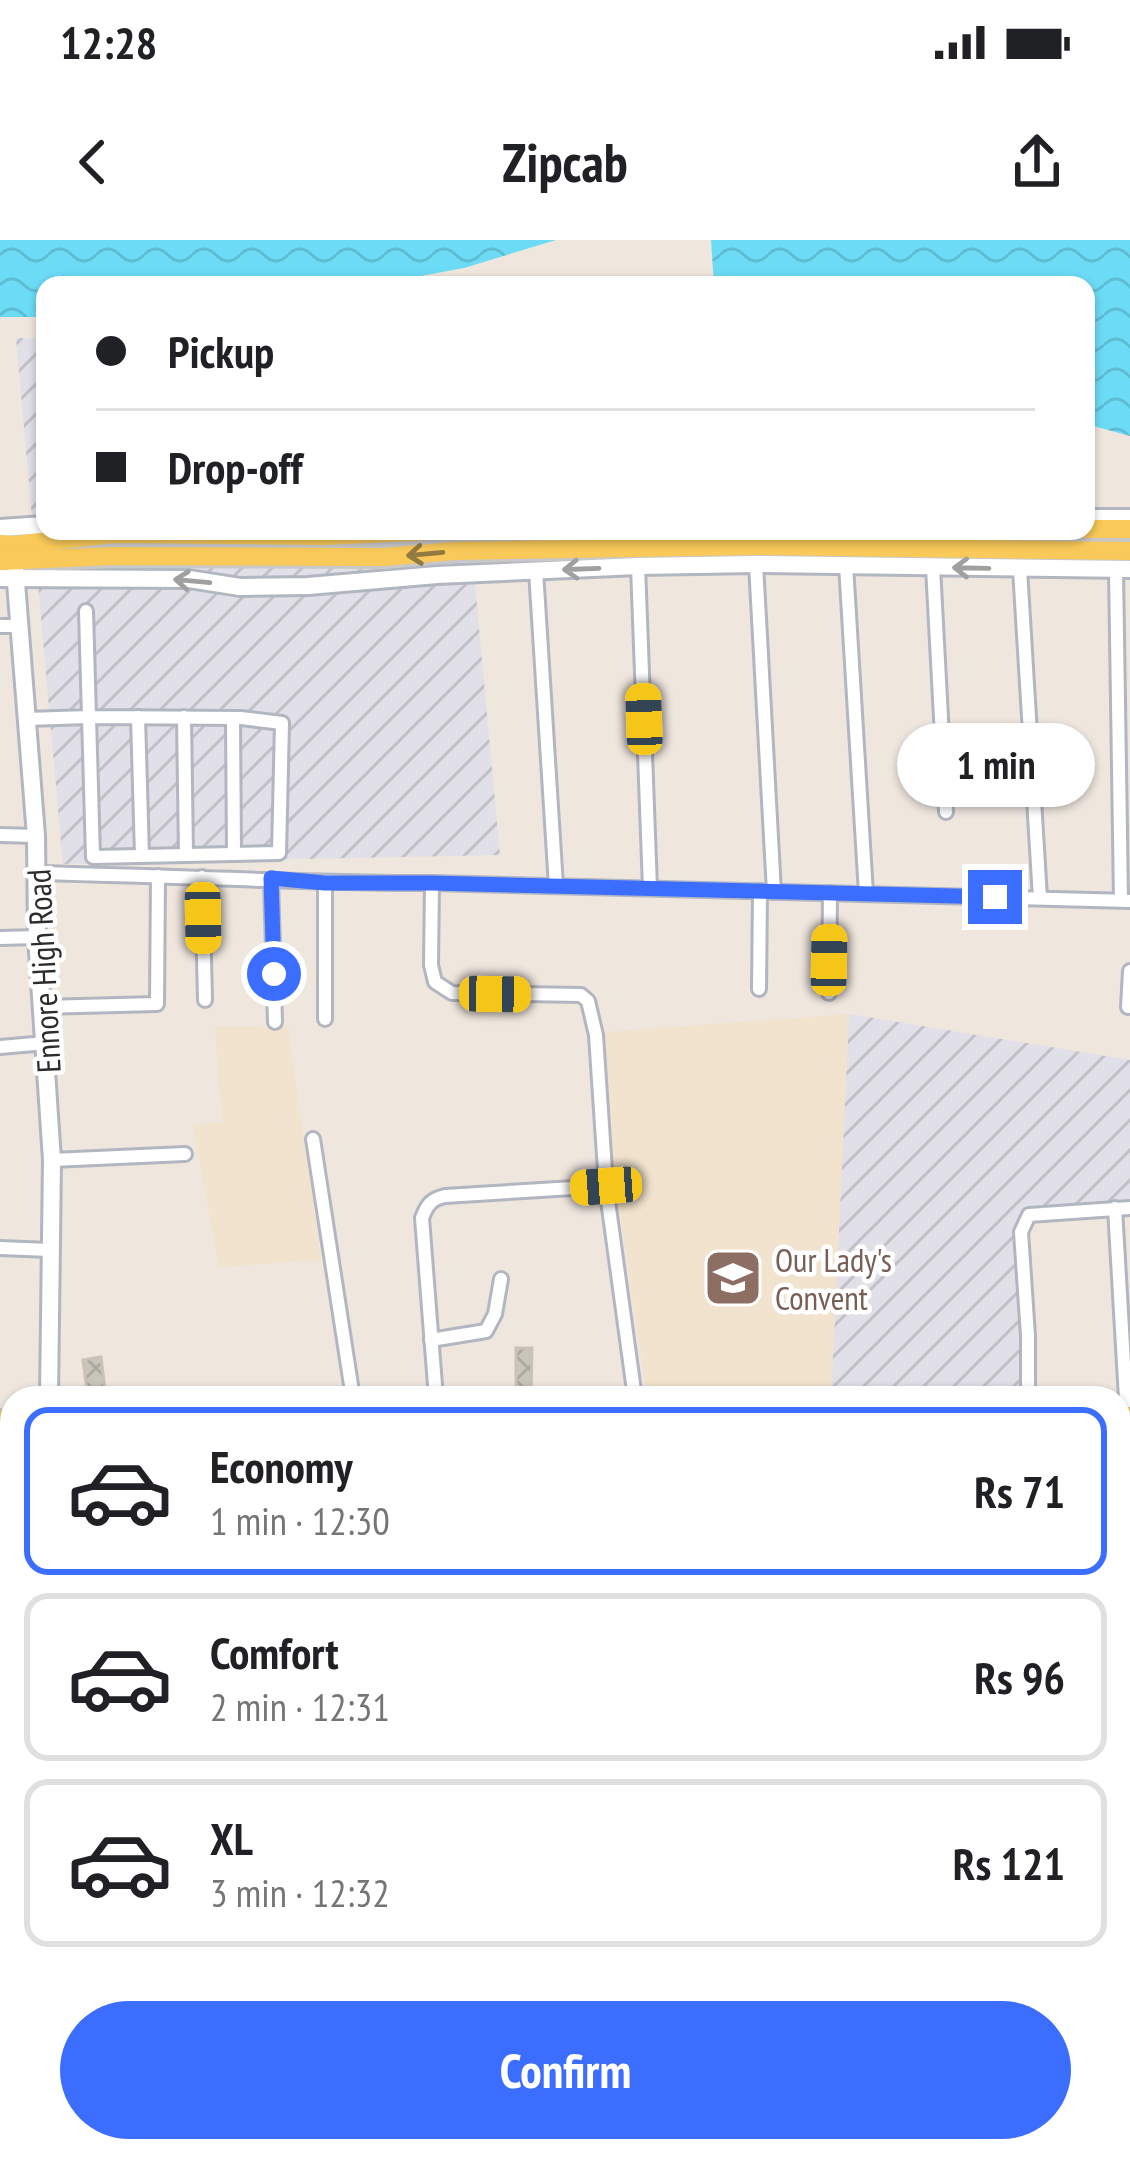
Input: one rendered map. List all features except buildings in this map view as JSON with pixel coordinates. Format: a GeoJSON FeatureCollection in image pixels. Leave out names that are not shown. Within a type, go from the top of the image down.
{"type":"FeatureCollection","features":[{"type":"Feature","properties":{"kind":"main road"},"geometry":{"type":"LineString","coordinates":[[1095,529],[1130,529]]}},
{"type":"Feature","properties":{"kind":"main road"},"geometry":{"type":"LineString","coordinates":[[5,548],[67,540]]}},
{"type":"Feature","properties":{"kind":"main road"},"geometry":{"type":"LineString","coordinates":[[5,548],[113,556],[364,557],[755,546],[1130,551]]}},
{"type":"Feature","properties":{"kind":"street"},"geometry":{"type":"LineString","coordinates":[[1095,518],[1130,518]]}},
{"type":"Feature","properties":{"kind":"street"},"geometry":{"type":"LineString","coordinates":[[5,548],[36,530]]}},
{"type":"Feature","properties":{"kind":"street"},"geometry":{"type":"LineString","coordinates":[[5,548],[240,587],[638,566],[1123,569],[1125,900],[38,873]]}},
{"type":"Feature","properties":{"kind":"street","name":"Ennore High Road"},"geometry":{"type":"LineString","coordinates":[[5,548],[9,626],[26,719],[38,873],[37,938],[52,1160],[49,1386]]}},
{"type":"Feature","properties":{"kind":"street"},"geometry":{"type":"LineString","coordinates":[[757,564],[767,891],[759,989]]}},
{"type":"Feature","properties":{"kind":"street"},"geometry":{"type":"LineString","coordinates":[[846,565],[866,894]]}},
{"type":"Feature","properties":{"kind":"street"},"geometry":{"type":"LineString","coordinates":[[638,566],[650,888]]}},
{"type":"Feature","properties":{"kind":"street"},"geometry":{"type":"LineString","coordinates":[[932,567],[946,812]]}},
{"type":"Feature","properties":{"kind":"street"},"geometry":{"type":"LineString","coordinates":[[1020,569],[1040,898]]}},
{"type":"Feature","properties":{"kind":"street"},"geometry":{"type":"LineString","coordinates":[[536,571],[556,886]]}},
{"type":"Feature","properties":{"kind":"street"},"geometry":{"type":"LineString","coordinates":[[26,719],[89,716],[184,717],[282,722],[279,853],[93,857],[89,716],[86,610]]}},
{"type":"Feature","properties":{"kind":"street"},"geometry":{"type":"LineString","coordinates":[[137,717],[142,856]]}},
{"type":"Feature","properties":{"kind":"street"},"geometry":{"type":"LineString","coordinates":[[184,717],[186,855]]}},
{"type":"Feature","properties":{"kind":"street"},"geometry":{"type":"LineString","coordinates":[[233,718],[234,854]]}},
{"type":"Feature","properties":{"kind":"street"},"geometry":{"type":"LineString","coordinates":[[0,835],[36,836]]}},
{"type":"Feature","properties":{"kind":"street"},"geometry":{"type":"LineString","coordinates":[[41,1007],[157,1004],[158,876]]}},
{"type":"Feature","properties":{"kind":"street"},"geometry":{"type":"LineString","coordinates":[[202,877],[205,1000]]}},
{"type":"Feature","properties":{"kind":"street"},"geometry":{"type":"LineString","coordinates":[[271,878],[275,1022]]}},
{"type":"Feature","properties":{"kind":"street"},"geometry":{"type":"LineString","coordinates":[[325,883],[325,1019]]}},
{"type":"Feature","properties":{"kind":"street"},"geometry":{"type":"LineString","coordinates":[[432,883],[431,964],[435,982],[443,989],[452,993],[581,995],[589,1001],[596,1034],[606,1186],[633,1386]]}},
{"type":"Feature","properties":{"kind":"street"},"geometry":{"type":"LineString","coordinates":[[829,993],[830,893]]}},
{"type":"Feature","properties":{"kind":"street"},"geometry":{"type":"LineString","coordinates":[[0,938],[37,938]]}},
{"type":"Feature","properties":{"kind":"street"},"geometry":{"type":"LineString","coordinates":[[1128,1007],[1130,971]]}},
{"type":"Feature","properties":{"kind":"street"},"geometry":{"type":"LineString","coordinates":[[0,1047],[46,1043]]}},
{"type":"Feature","properties":{"kind":"street"},"geometry":{"type":"LineString","coordinates":[[313,1139],[351,1386]]}},
{"type":"Feature","properties":{"kind":"street"},"geometry":{"type":"LineString","coordinates":[[52,1160],[185,1154]]}},
{"type":"Feature","properties":{"kind":"street"},"geometry":{"type":"LineString","coordinates":[[435,1386],[422,1218],[433,1199],[606,1186]]}},
{"type":"Feature","properties":{"kind":"street"},"geometry":{"type":"LineString","coordinates":[[1028,1386],[1021,1232],[1029,1215],[1123,1208],[1126,1386]]}},
{"type":"Feature","properties":{"kind":"street"},"geometry":{"type":"LineString","coordinates":[[0,1247],[50,1250]]}},
{"type":"Feature","properties":{"kind":"street"},"geometry":{"type":"LineString","coordinates":[[431,1340],[486,1330],[495,1314],[501,1279]]}},
{"type":"Feature","properties":{"kind":"shaded area"},"geometry":{"type":"Polygon","coordinates":[[[16,338],[36,339],[36,540],[471,540],[500,855],[63,864],[16,338]]]}},
{"type":"Feature","properties":{"kind":"shaded area"},"geometry":{"type":"Polygon","coordinates":[[[849,1014],[1130,1060],[1130,1202],[1021,1210],[1026,1386],[832,1386],[849,1014]]]}},
{"type":"Feature","properties":{"kind":"shaded area","name":"Our Lady's Convent"},"geometry":{"type":"Polygon","coordinates":[[[849,1014],[832,1386],[645,1386],[613,1167],[605,1032],[849,1014]]]}},
{"type":"Feature","properties":{"kind":"shaded area"},"geometry":{"type":"Polygon","coordinates":[[[215,1026],[288,1027],[321,1260],[219,1267],[193,1125],[222,1122],[215,1026]]]}},
{"type":"Feature","properties":{"kind":"water"},"geometry":{"type":"Polygon","coordinates":[[[0,240],[556,240],[421,276],[36,276],[36,317],[0,317],[0,240]]]}},
{"type":"Feature","properties":{"kind":"water"},"geometry":{"type":"Polygon","coordinates":[[[711,240],[1130,240],[1130,436],[1095,426],[1095,276],[713,276],[711,240]]]}},
{"type":"Feature","properties":{"kind":"place","name":"Our Lady's Convent"},"geometry":{"type":"Point","coordinates":[733,1278]}},
{"type":"Feature","properties":{"kind":"route"},"geometry":{"type":"LineString","coordinates":[[274,974],[271,878],[995,897]]}}]}
